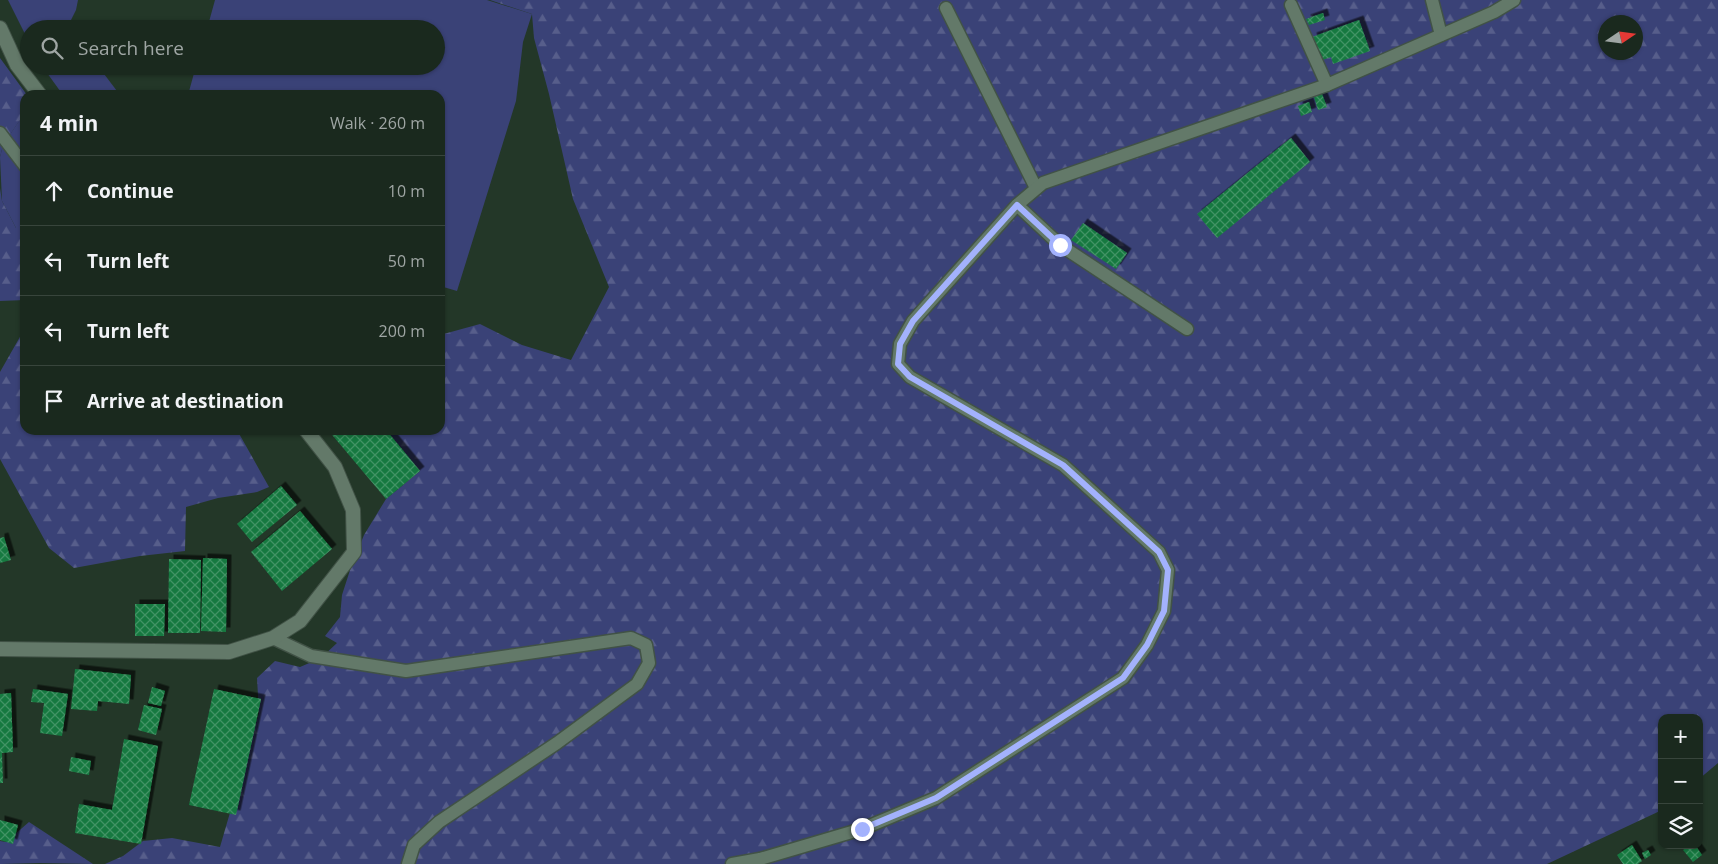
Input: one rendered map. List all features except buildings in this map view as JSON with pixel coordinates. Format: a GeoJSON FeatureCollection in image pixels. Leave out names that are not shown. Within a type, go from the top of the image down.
{"type":"FeatureCollection","features":[{"type":"Feature","properties":{"kind":"street"},"geometry":{"type":"LineString","coordinates":[[0,28],[20,68]]}},
{"type":"Feature","properties":{"kind":"street"},"geometry":{"type":"LineString","coordinates":[[25,75],[36,90]]}},
{"type":"Feature","properties":{"kind":"street"},"geometry":{"type":"LineString","coordinates":[[0,649],[229,652],[273,638],[300,621],[354,552],[353,510],[334,467],[310,435]]}},
{"type":"Feature","properties":{"kind":"lane"},"geometry":{"type":"LineString","coordinates":[[1432,0],[1441,36]]}},
{"type":"Feature","properties":{"kind":"lane"},"geometry":{"type":"LineString","coordinates":[[732,864],[862,829],[936,798],[1123,678],[1147,645],[1164,611],[1168,570],[1159,552],[1063,465],[910,377],[898,364],[900,344],[913,321],[1017,205],[1042,183],[1327,85],[1494,12],[1514,0]]}},
{"type":"Feature","properties":{"kind":"lane"},"geometry":{"type":"LineString","coordinates":[[1291,4],[1327,85]]}},
{"type":"Feature","properties":{"kind":"lane"},"geometry":{"type":"LineString","coordinates":[[946,8],[1036,188]]}},
{"type":"Feature","properties":{"kind":"lane"},"geometry":{"type":"LineString","coordinates":[[0,133],[20,159]]}},
{"type":"Feature","properties":{"kind":"lane"},"geometry":{"type":"LineString","coordinates":[[1017,205],[1060,245],[1187,329]]}},
{"type":"Feature","properties":{"kind":"lane"},"geometry":{"type":"LineString","coordinates":[[273,638],[311,656],[406,671],[631,638],[646,645],[649,663],[637,684],[558,743],[440,822],[414,845],[408,864]]}},
{"type":"Feature","properties":{"kind":"green space"},"geometry":{"type":"Polygon","coordinates":[[[8,0],[78,0],[71,20],[20,20],[20,24],[8,0]]]}},
{"type":"Feature","properties":{"kind":"green space"},"geometry":{"type":"Polygon","coordinates":[[[215,0],[487,0],[532,14],[523,42],[516,101],[457,291],[445,287],[445,90],[189,90],[194,75],[445,75],[445,20],[209,20],[215,0]]]}},
{"type":"Feature","properties":{"kind":"green space"},"geometry":{"type":"Polygon","coordinates":[[[490,0],[1718,0],[1718,763],[1703,776],[1703,714],[1658,714],[1658,812],[1547,864],[105,864],[123,856],[143,841],[172,838],[220,847],[259,713],[257,678],[275,661],[300,667],[321,658],[337,643],[325,636],[340,617],[342,595],[364,535],[386,499],[420,471],[390,435],[445,435],[445,334],[480,324],[522,345],[571,360],[609,287],[573,199],[534,38],[532,14],[490,0]]]}},
{"type":"Feature","properties":{"kind":"green space"},"geometry":{"type":"Polygon","coordinates":[[[0,58],[23,90],[20,90],[20,120],[3,145],[0,157],[0,58]]]}},
{"type":"Feature","properties":{"kind":"green space"},"geometry":{"type":"Polygon","coordinates":[[[49,75],[105,75],[116,90],[59,90],[49,75]]]}},
{"type":"Feature","properties":{"kind":"green space"},"geometry":{"type":"Polygon","coordinates":[[[20,120],[20,228],[16,228],[2,201],[0,157],[3,145],[20,120]]]}},
{"type":"Feature","properties":{"kind":"green space"},"geometry":{"type":"Polygon","coordinates":[[[0,188],[2,201],[16,228],[20,228],[20,300],[0,301],[0,188]]]}},
{"type":"Feature","properties":{"kind":"green space"},"geometry":{"type":"Polygon","coordinates":[[[20,337],[20,435],[240,435],[269,487],[257,492],[218,498],[186,507],[185,551],[140,556],[74,568],[49,548],[0,459],[0,372],[20,337]]]}},
{"type":"Feature","properties":{"kind":"green space"},"geometry":{"type":"Polygon","coordinates":[[[29,822],[93,864],[0,864],[0,841],[6,842],[29,822]]]}},
{"type":"Feature","properties":{"kind":"route"},"geometry":{"type":"LineString","coordinates":[[862,829],[936,798],[1123,678],[1147,645],[1164,611],[1168,570],[1159,552],[1063,465],[910,377],[898,364],[900,344],[913,321],[1017,205],[1060,245]]}}]}
